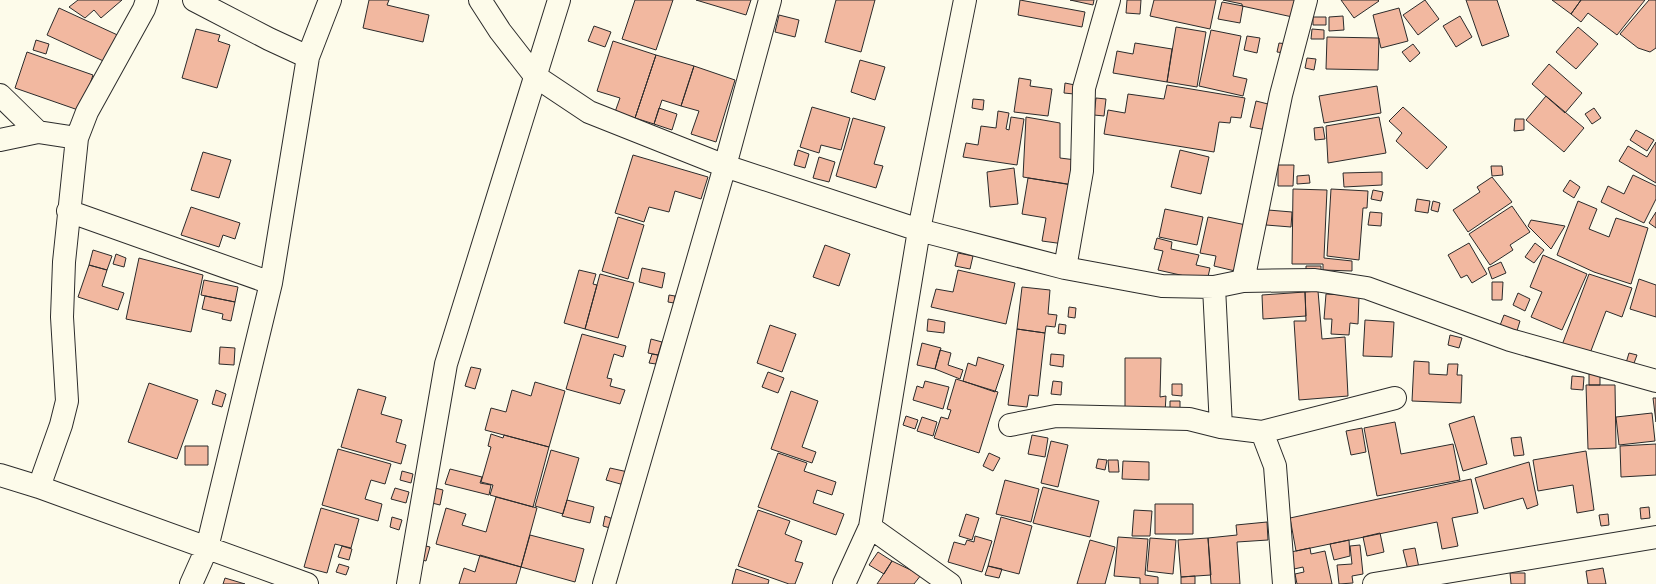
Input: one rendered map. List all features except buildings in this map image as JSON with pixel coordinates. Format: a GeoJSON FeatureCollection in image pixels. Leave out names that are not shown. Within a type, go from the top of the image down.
{"type":"FeatureCollection","features":[{"type":"Feature","properties":{"kind":"street"},"geometry":{"type":"LineString","coordinates":[[38,487],[61,425],[67,401],[62,317],[64,262],[68,211],[77,138],[87,112],[140,16],[147,0]]}},
{"type":"Feature","properties":{"kind":"street"},"geometry":{"type":"LineString","coordinates":[[194,0],[269,39],[308,57]]}},
{"type":"Feature","properties":{"kind":"street"},"geometry":{"type":"LineString","coordinates":[[191,584],[207,548],[271,283],[308,57],[330,0]]}},
{"type":"Feature","properties":{"kind":"street"},"geometry":{"type":"LineString","coordinates":[[480,0],[500,31],[535,76],[589,112],[725,166],[919,230],[1065,268],[1162,286],[1214,288],[1243,281],[1315,280],[1367,288],[1510,340],[1656,381]]}},
{"type":"Feature","properties":{"kind":"street"},"geometry":{"type":"LineString","coordinates":[[408,584],[446,364],[559,0]]}},
{"type":"Feature","properties":{"kind":"street"},"geometry":{"type":"LineString","coordinates":[[604,584],[725,166],[770,0]]}},
{"type":"Feature","properties":{"kind":"street"},"geometry":{"type":"LineString","coordinates":[[844,584],[870,527],[919,230],[965,0]]}},
{"type":"Feature","properties":{"kind":"street"},"geometry":{"type":"LineString","coordinates":[[1065,268],[1082,171],[1084,88],[1109,0]]}},
{"type":"Feature","properties":{"kind":"street"},"geometry":{"type":"LineString","coordinates":[[1243,281],[1281,95],[1306,0]]}},
{"type":"Feature","properties":{"kind":"street"},"geometry":{"type":"LineString","coordinates":[[0,95],[38,132]]}},
{"type":"Feature","properties":{"kind":"street"},"geometry":{"type":"LineString","coordinates":[[0,140],[38,132],[77,138]]}},
{"type":"Feature","properties":{"kind":"street"},"geometry":{"type":"LineString","coordinates":[[68,211],[271,283]]}},
{"type":"Feature","properties":{"kind":"street"},"geometry":{"type":"LineString","coordinates":[[1214,288],[1221,427]]}},
{"type":"Feature","properties":{"kind":"street"},"geometry":{"type":"LineString","coordinates":[[1010,424],[1056,416],[1189,419],[1221,427],[1262,432],[1395,398]]}},
{"type":"Feature","properties":{"kind":"street"},"geometry":{"type":"LineString","coordinates":[[1262,432],[1275,466],[1284,584]]}},
{"type":"Feature","properties":{"kind":"street"},"geometry":{"type":"LineString","coordinates":[[0,475],[38,487],[307,584]]}},
{"type":"Feature","properties":{"kind":"street"},"geometry":{"type":"LineString","coordinates":[[870,527],[950,584]]}},
{"type":"Feature","properties":{"kind":"street"},"geometry":{"type":"LineString","coordinates":[[1374,584],[1656,537]]}}]}
